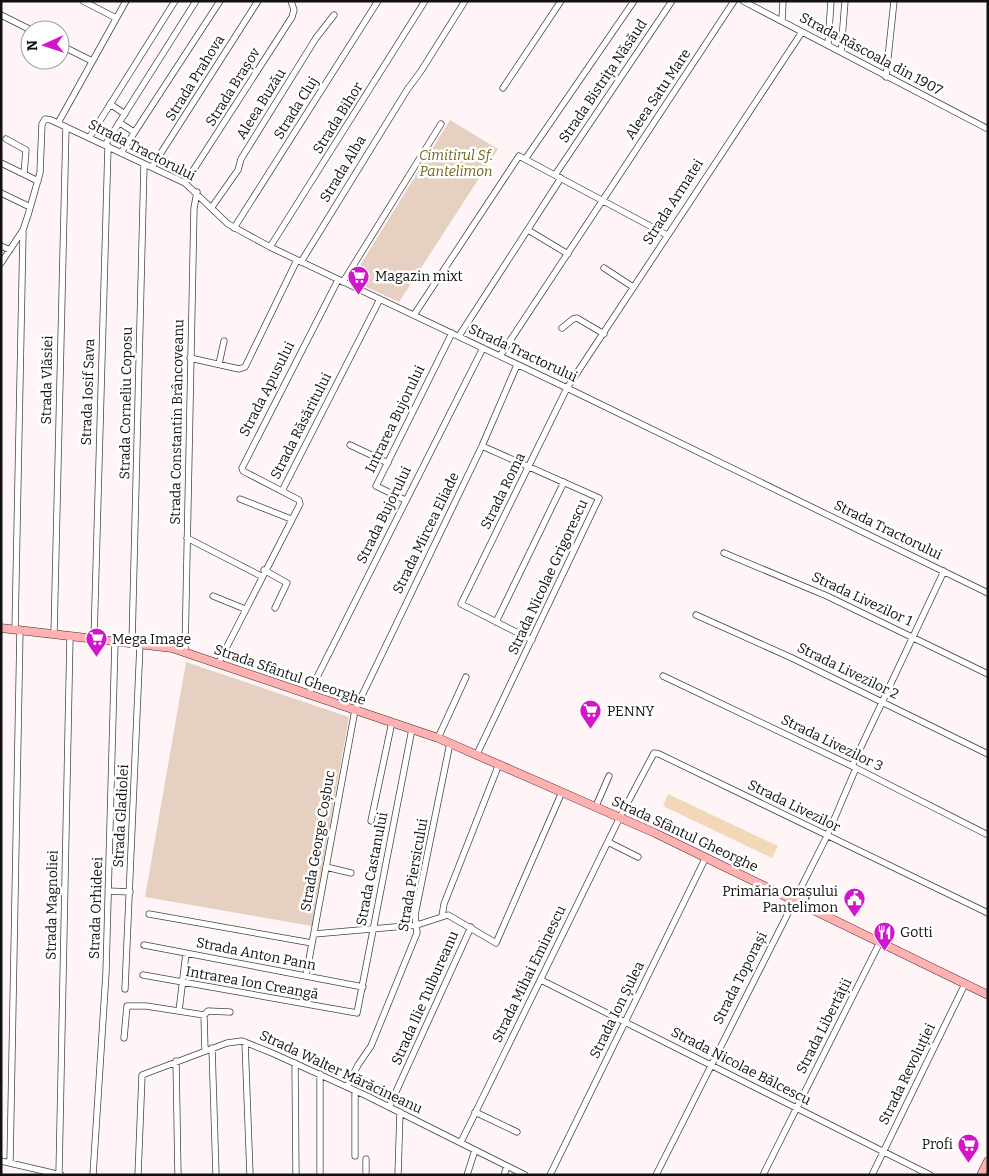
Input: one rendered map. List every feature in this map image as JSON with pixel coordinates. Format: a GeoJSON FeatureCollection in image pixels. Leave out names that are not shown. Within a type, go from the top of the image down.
{"type":"FeatureCollection","features":[{"type":"Feature","properties":{"kind":"street"},"geometry":{"type":"LineString","coordinates":[[82,1],[116,18]]}},
{"type":"Feature","properties":{"kind":"street"},"geometry":{"type":"LineString","coordinates":[[1,263],[23,230],[38,181],[43,121],[48,119],[58,123],[126,1]]}},
{"type":"Feature","properties":{"kind":"street"},"geometry":{"type":"LineString","coordinates":[[89,138],[175,1]]}},
{"type":"Feature","properties":{"kind":"street"},"geometry":{"type":"LineString","coordinates":[[106,145],[196,1]]}},
{"type":"Feature","properties":{"kind":"street"},"geometry":{"type":"LineString","coordinates":[[121,153],[220,1]]}},
{"type":"Feature","properties":{"kind":"street","name":"Strada Prahova"},"geometry":{"type":"LineString","coordinates":[[152,167],[258,1]]}},
{"type":"Feature","properties":{"kind":"street","name":"Strada Brașov"},"geometry":{"type":"LineString","coordinates":[[186,183],[292,16],[294,10],[291,1]]}},
{"type":"Feature","properties":{"kind":"street","name":"Strada Cluj"},"geometry":{"type":"LineString","coordinates":[[234,228],[378,1]]}},
{"type":"Feature","properties":{"kind":"street","name":"Strada Bihor"},"geometry":{"type":"LineString","coordinates":[[270,247],[425,1]]}},
{"type":"Feature","properties":{"kind":"street","name":"Strada Alba"},"geometry":{"type":"LineString","coordinates":[[218,364],[239,369],[246,366],[299,261],[465,1]]}},
{"type":"Feature","properties":{"kind":"street"},"geometry":{"type":"LineString","coordinates":[[503,88],[561,1]]}},
{"type":"Feature","properties":{"kind":"street"},"geometry":{"type":"LineString","coordinates":[[526,158],[634,1]]}},
{"type":"Feature","properties":{"kind":"street","name":"Strada Bistrița Năsăud"},"geometry":{"type":"LineString","coordinates":[[459,336],[528,230],[558,177],[672,1]]}},
{"type":"Feature","properties":{"kind":"street","name":"Aleea Satu Mare"},"geometry":{"type":"LineString","coordinates":[[500,356],[734,1]]}},
{"type":"Feature","properties":{"kind":"street","name":"Strada Răscoala din 1907"},"geometry":{"type":"LineString","coordinates":[[743,1],[988,129]]}},
{"type":"Feature","properties":{"kind":"street"},"geometry":{"type":"LineString","coordinates":[[782,21],[783,1]]}},
{"type":"Feature","properties":{"kind":"street"},"geometry":{"type":"LineString","coordinates":[[828,45],[830,1]]}},
{"type":"Feature","properties":{"kind":"street"},"geometry":{"type":"LineString","coordinates":[[841,52],[845,1]]}},
{"type":"Feature","properties":{"kind":"street"},"geometry":{"type":"LineString","coordinates":[[886,77],[894,1]]}},
{"type":"Feature","properties":{"kind":"street"},"geometry":{"type":"LineString","coordinates":[[1,15],[20,24]]}},
{"type":"Feature","properties":{"kind":"street","name":"Aleea Buzău"},"geometry":{"type":"LineString","coordinates":[[212,208],[238,170],[241,159],[316,38],[334,15]]}},
{"type":"Feature","properties":{"kind":"street","name":"Strada Armatei"},"geometry":{"type":"LineString","coordinates":[[567,388],[802,32]]}},
{"type":"Feature","properties":{"kind":"street"},"geometry":{"type":"LineString","coordinates":[[70,50],[92,61]]}},
{"type":"Feature","properties":{"kind":"street"},"geometry":{"type":"LineString","coordinates":[[110,104],[125,114]]}},
{"type":"Feature","properties":{"kind":"street","name":"Strada Tractorului"},"geometry":{"type":"LineString","coordinates":[[58,123],[186,183],[234,228],[270,247],[567,388],[988,593]]}},
{"type":"Feature","properties":{"kind":"street"},"geometry":{"type":"LineString","coordinates":[[120,123],[134,132]]}},
{"type":"Feature","properties":{"kind":"street","name":"Strada Apusului"},"geometry":{"type":"LineString","coordinates":[[282,491],[242,470],[277,396],[341,281],[441,124]]}},
{"type":"Feature","properties":{"kind":"street","name":"Strada Vlăsiei"},"geometry":{"type":"LineString","coordinates":[[54,634],[66,126]]}},
{"type":"Feature","properties":{"kind":"street"},"geometry":{"type":"LineString","coordinates":[[6,139],[26,150],[24,174]]}},
{"type":"Feature","properties":{"kind":"street","name":"Strada Iosif Sava"},"geometry":{"type":"LineString","coordinates":[[94,639],[106,145]]}},
{"type":"Feature","properties":{"kind":"street"},"geometry":{"type":"LineString","coordinates":[[414,315],[519,156],[526,158],[667,235]]}},
{"type":"Feature","properties":{"kind":"street"},"geometry":{"type":"LineString","coordinates":[[1,163],[38,181]]}},
{"type":"Feature","properties":{"kind":"street","name":"Strada Corneliu Coposu"},"geometry":{"type":"LineString","coordinates":[[132,643],[144,164]]}},
{"type":"Feature","properties":{"kind":"street","name":"Strada Constantin Brâncoveanu"},"geometry":{"type":"LineString","coordinates":[[185,652],[190,358],[194,208],[197,192]]}},
{"type":"Feature","properties":{"kind":"street"},"geometry":{"type":"LineString","coordinates":[[1,193],[30,207]]}},
{"type":"Feature","properties":{"kind":"street"},"geometry":{"type":"LineString","coordinates":[[10,1163],[23,230]]}},
{"type":"Feature","properties":{"kind":"street"},"geometry":{"type":"LineString","coordinates":[[528,230],[568,254]]}},
{"type":"Feature","properties":{"kind":"street"},"geometry":{"type":"LineString","coordinates":[[1,246],[10,250]]}},
{"type":"Feature","properties":{"kind":"street"},"geometry":{"type":"LineString","coordinates":[[604,268],[633,287]]}},
{"type":"Feature","properties":{"kind":"street","name":"Strada Răsăritului"},"geometry":{"type":"LineString","coordinates":[[218,664],[300,502],[282,491],[380,299]]}},
{"type":"Feature","properties":{"kind":"street"},"geometry":{"type":"LineString","coordinates":[[562,328],[577,318],[604,334]]}},
{"type":"Feature","properties":{"kind":"street","name":"Intrarea Bujorului"},"geometry":{"type":"LineString","coordinates":[[405,500],[376,487],[452,333]]}},
{"type":"Feature","properties":{"kind":"street"},"geometry":{"type":"LineString","coordinates":[[190,358],[218,364],[224,341]]}},
{"type":"Feature","properties":{"kind":"street","name":"Strada Bujorului"},"geometry":{"type":"LineString","coordinates":[[308,695],[483,348]]}},
{"type":"Feature","properties":{"kind":"street","name":"Strada Mircea Eliade"},"geometry":{"type":"LineString","coordinates":[[355,710],[482,446],[517,365]]}},
{"type":"Feature","properties":{"kind":"street","name":"Strada Roma"},"geometry":{"type":"LineString","coordinates":[[496,622],[461,604],[567,388]]}},
{"type":"Feature","properties":{"kind":"street"},"geometry":{"type":"LineString","coordinates":[[350,445],[388,463]]}},
{"type":"Feature","properties":{"kind":"street","name":"Strada Nicolae Grigorescu"},"geometry":{"type":"LineString","coordinates":[[477,754],[599,498],[482,446]]}},
{"type":"Feature","properties":{"kind":"street"},"geometry":{"type":"LineString","coordinates":[[532,640],[496,622],[564,482]]}},
{"type":"Feature","properties":{"kind":"street"},"geometry":{"type":"LineString","coordinates":[[240,499],[291,519]]}},
{"type":"Feature","properties":{"kind":"street"},"geometry":{"type":"LineString","coordinates":[[187,538],[287,583],[275,608]]}},
{"type":"Feature","properties":{"kind":"street","name":"Strada Livezilor 1"},"geometry":{"type":"LineString","coordinates":[[724,553],[826,596],[988,674]]}},
{"type":"Feature","properties":{"kind":"street","name":"Strada Toporași"},"geometry":{"type":"LineString","coordinates":[[656,1175],[827,836],[882,701],[944,571]]}},
{"type":"Feature","properties":{"kind":"street"},"geometry":{"type":"LineString","coordinates":[[213,596],[245,609]]}},
{"type":"Feature","properties":{"kind":"street","name":"Strada Livezilor 2"},"geometry":{"type":"LineString","coordinates":[[696,615],[882,701],[988,754]]}},
{"type":"Feature","properties":{"kind":"street","name":"Strada Sfântul Gheorghe"},"geometry":{"type":"LineString","coordinates":[[1,628],[140,644],[185,652],[438,738],[596,806],[706,857],[988,995]]}},
{"type":"Feature","properties":{"kind":"street","name":"Strada Magnoliei"},"geometry":{"type":"LineString","coordinates":[[60,1174],[70,636]]}},
{"type":"Feature","properties":{"kind":"street","name":"Strada Orhideei"},"geometry":{"type":"LineString","coordinates":[[93,1175],[101,1070],[109,891],[114,641]]}},
{"type":"Feature","properties":{"kind":"street","name":"Strada Gladiolei"},"geometry":{"type":"LineString","coordinates":[[125,988],[140,644]]}},
{"type":"Feature","properties":{"kind":"street","name":"Strada Livezilor 3"},"geometry":{"type":"LineString","coordinates":[[663,676],[854,767],[988,835]]}},
{"type":"Feature","properties":{"kind":"street"},"geometry":{"type":"LineString","coordinates":[[438,738],[466,677]]}},
{"type":"Feature","properties":{"kind":"street","name":"Strada George Coșbuc"},"geometry":{"type":"LineString","coordinates":[[306,976],[355,710]]}},
{"type":"Feature","properties":{"kind":"street"},"geometry":{"type":"LineString","coordinates":[[371,821],[392,722]]}},
{"type":"Feature","properties":{"kind":"street","name":"Strada Castanului"},"geometry":{"type":"LineString","coordinates":[[357,1013],[412,729]]}},
{"type":"Feature","properties":{"kind":"street","name":"Strada Piersicului"},"geometry":{"type":"LineString","coordinates":[[347,1087],[374,1039],[417,933],[415,915],[450,743]]}},
{"type":"Feature","properties":{"kind":"street","name":"Strada Livezilor"},"geometry":{"type":"LineString","coordinates":[[620,817],[650,757],[657,753],[988,913]]}},
{"type":"Feature","properties":{"kind":"street"},"geometry":{"type":"LineString","coordinates":[[442,916],[442,907],[499,764]]}},
{"type":"Feature","properties":{"kind":"street"},"geometry":{"type":"LineString","coordinates":[[596,806],[610,776]]}},
{"type":"Feature","properties":{"kind":"street"},"geometry":{"type":"LineString","coordinates":[[314,934],[417,925],[442,916],[451,916],[496,943],[562,792]]}},
{"type":"Feature","properties":{"kind":"street","name":"Strada Mihai Eminescu"},"geometry":{"type":"LineString","coordinates":[[461,1142],[620,817]]}},
{"type":"Feature","properties":{"kind":"street"},"geometry":{"type":"LineString","coordinates":[[608,842],[638,857]]}},
{"type":"Feature","properties":{"kind":"street","name":"Strada Ion Șulea"},"geometry":{"type":"LineString","coordinates":[[550,1175],[706,857]]}},
{"type":"Feature","properties":{"kind":"street"},"geometry":{"type":"LineString","coordinates":[[326,867],[350,873]]}},
{"type":"Feature","properties":{"kind":"street"},"geometry":{"type":"LineString","coordinates":[[109,891],[130,892]]}},
{"type":"Feature","properties":{"kind":"street"},"geometry":{"type":"LineString","coordinates":[[149,914],[312,943]]}},
{"type":"Feature","properties":{"kind":"street","name":"Strada Ilie Tulbureanu"},"geometry":{"type":"LineString","coordinates":[[389,1107],[470,927]]}},
{"type":"Feature","properties":{"kind":"street","name":"Strada Libertății"},"geometry":{"type":"LineString","coordinates":[[763,1175],[880,942]]}},
{"type":"Feature","properties":{"kind":"street","name":"Strada Anton Pann"},"geometry":{"type":"LineString","coordinates":[[144,945],[362,987]]}},
{"type":"Feature","properties":{"kind":"street"},"geometry":{"type":"LineString","coordinates":[[179,1010],[186,953]]}},
{"type":"Feature","properties":{"kind":"street","name":"Intrarea Ion Creangă"},"geometry":{"type":"LineString","coordinates":[[143,976],[357,1013]]}},
{"type":"Feature","properties":{"kind":"street","name":"Strada Nicolae Bălcescu"},"geometry":{"type":"LineString","coordinates":[[541,980],[930,1175]]}},
{"type":"Feature","properties":{"kind":"street","name":"Strada Revoluției"},"geometry":{"type":"LineString","coordinates":[[872,1175],[965,984]]}},
{"type":"Feature","properties":{"kind":"street"},"geometry":{"type":"LineString","coordinates":[[124,1038],[127,1006],[179,1010],[204,1015]]}},
{"type":"Feature","properties":{"kind":"street"},"geometry":{"type":"LineString","coordinates":[[205,1051],[204,1015],[208,1011],[230,1012]]}},
{"type":"Feature","properties":{"kind":"street","name":"Strada Walter Mărăcineanu"},"geometry":{"type":"LineString","coordinates":[[138,1175],[142,1075],[234,1041],[245,1042],[320,1074],[525,1175]]}},
{"type":"Feature","properties":{"kind":"street"},"geometry":{"type":"LineString","coordinates":[[245,1042],[250,1175]]}},
{"type":"Feature","properties":{"kind":"street"},"geometry":{"type":"LineString","coordinates":[[212,1048],[216,1175]]}},
{"type":"Feature","properties":{"kind":"street"},"geometry":{"type":"LineString","coordinates":[[176,1062],[178,1175]]}},
{"type":"Feature","properties":{"kind":"street"},"geometry":{"type":"LineString","coordinates":[[295,1063],[296,1175]]}},
{"type":"Feature","properties":{"kind":"street"},"geometry":{"type":"LineString","coordinates":[[320,1074],[320,1175]]}},
{"type":"Feature","properties":{"kind":"street"},"geometry":{"type":"LineString","coordinates":[[355,1091],[355,1156]]}},
{"type":"Feature","properties":{"kind":"street"},"geometry":{"type":"LineString","coordinates":[[398,1175],[400,1112]]}},
{"type":"Feature","properties":{"kind":"street"},"geometry":{"type":"LineString","coordinates":[[476,1112],[516,1132]]}},
{"type":"Feature","properties":{"kind":"street"},"geometry":{"type":"LineString","coordinates":[[467,1175],[475,1150]]}},
{"type":"Feature","properties":{"kind":"street"},"geometry":{"type":"LineString","coordinates":[[366,1159],[366,1175]]}},
{"type":"Feature","properties":{"kind":"street"},"geometry":{"type":"LineString","coordinates":[[1,1161],[38,1172],[60,1174]]}},
{"type":"Feature","properties":{"kind":"street"},"geometry":{"type":"LineString","coordinates":[[981,1175],[988,1161]]}},
{"type":"Feature","properties":{"kind":"street"},"geometry":{"type":"LineString","coordinates":[[504,1175],[507,1166]]}},
{"type":"Feature","properties":{"kind":"shaded area"},"geometry":{"type":"Polygon","coordinates":[[[668,794],[778,846],[772,858],[663,806],[668,794]]]}},
{"type":"Feature","properties":{"kind":"green space","name":"Cimitirul Sf. Pantelimon"},"geometry":{"type":"Polygon","coordinates":[[[450,120],[498,149],[399,302],[351,280],[450,120]]]}},
{"type":"Feature","properties":{"kind":"green space"},"geometry":{"type":"Polygon","coordinates":[[[186,662],[349,717],[312,926],[145,897],[186,662]]]}},
{"type":"Feature","properties":{"kind":"place","name":"Magazin mixt"},"geometry":{"type":"Point","coordinates":[359,295]}},
{"type":"Feature","properties":{"kind":"place","name":"Mega Image"},"geometry":{"type":"Point","coordinates":[96,658]}},
{"type":"Feature","properties":{"kind":"place","name":"PENNY"},"geometry":{"type":"Point","coordinates":[591,730]}},
{"type":"Feature","properties":{"kind":"place","name":"Primăria Orașului Pantelimon"},"geometry":{"type":"Point","coordinates":[854,918]}},
{"type":"Feature","properties":{"kind":"place","name":"Gotti"},"geometry":{"type":"Point","coordinates":[884,951]}},
{"type":"Feature","properties":{"kind":"place","name":"Profi"},"geometry":{"type":"Point","coordinates":[969,1163]}}]}
